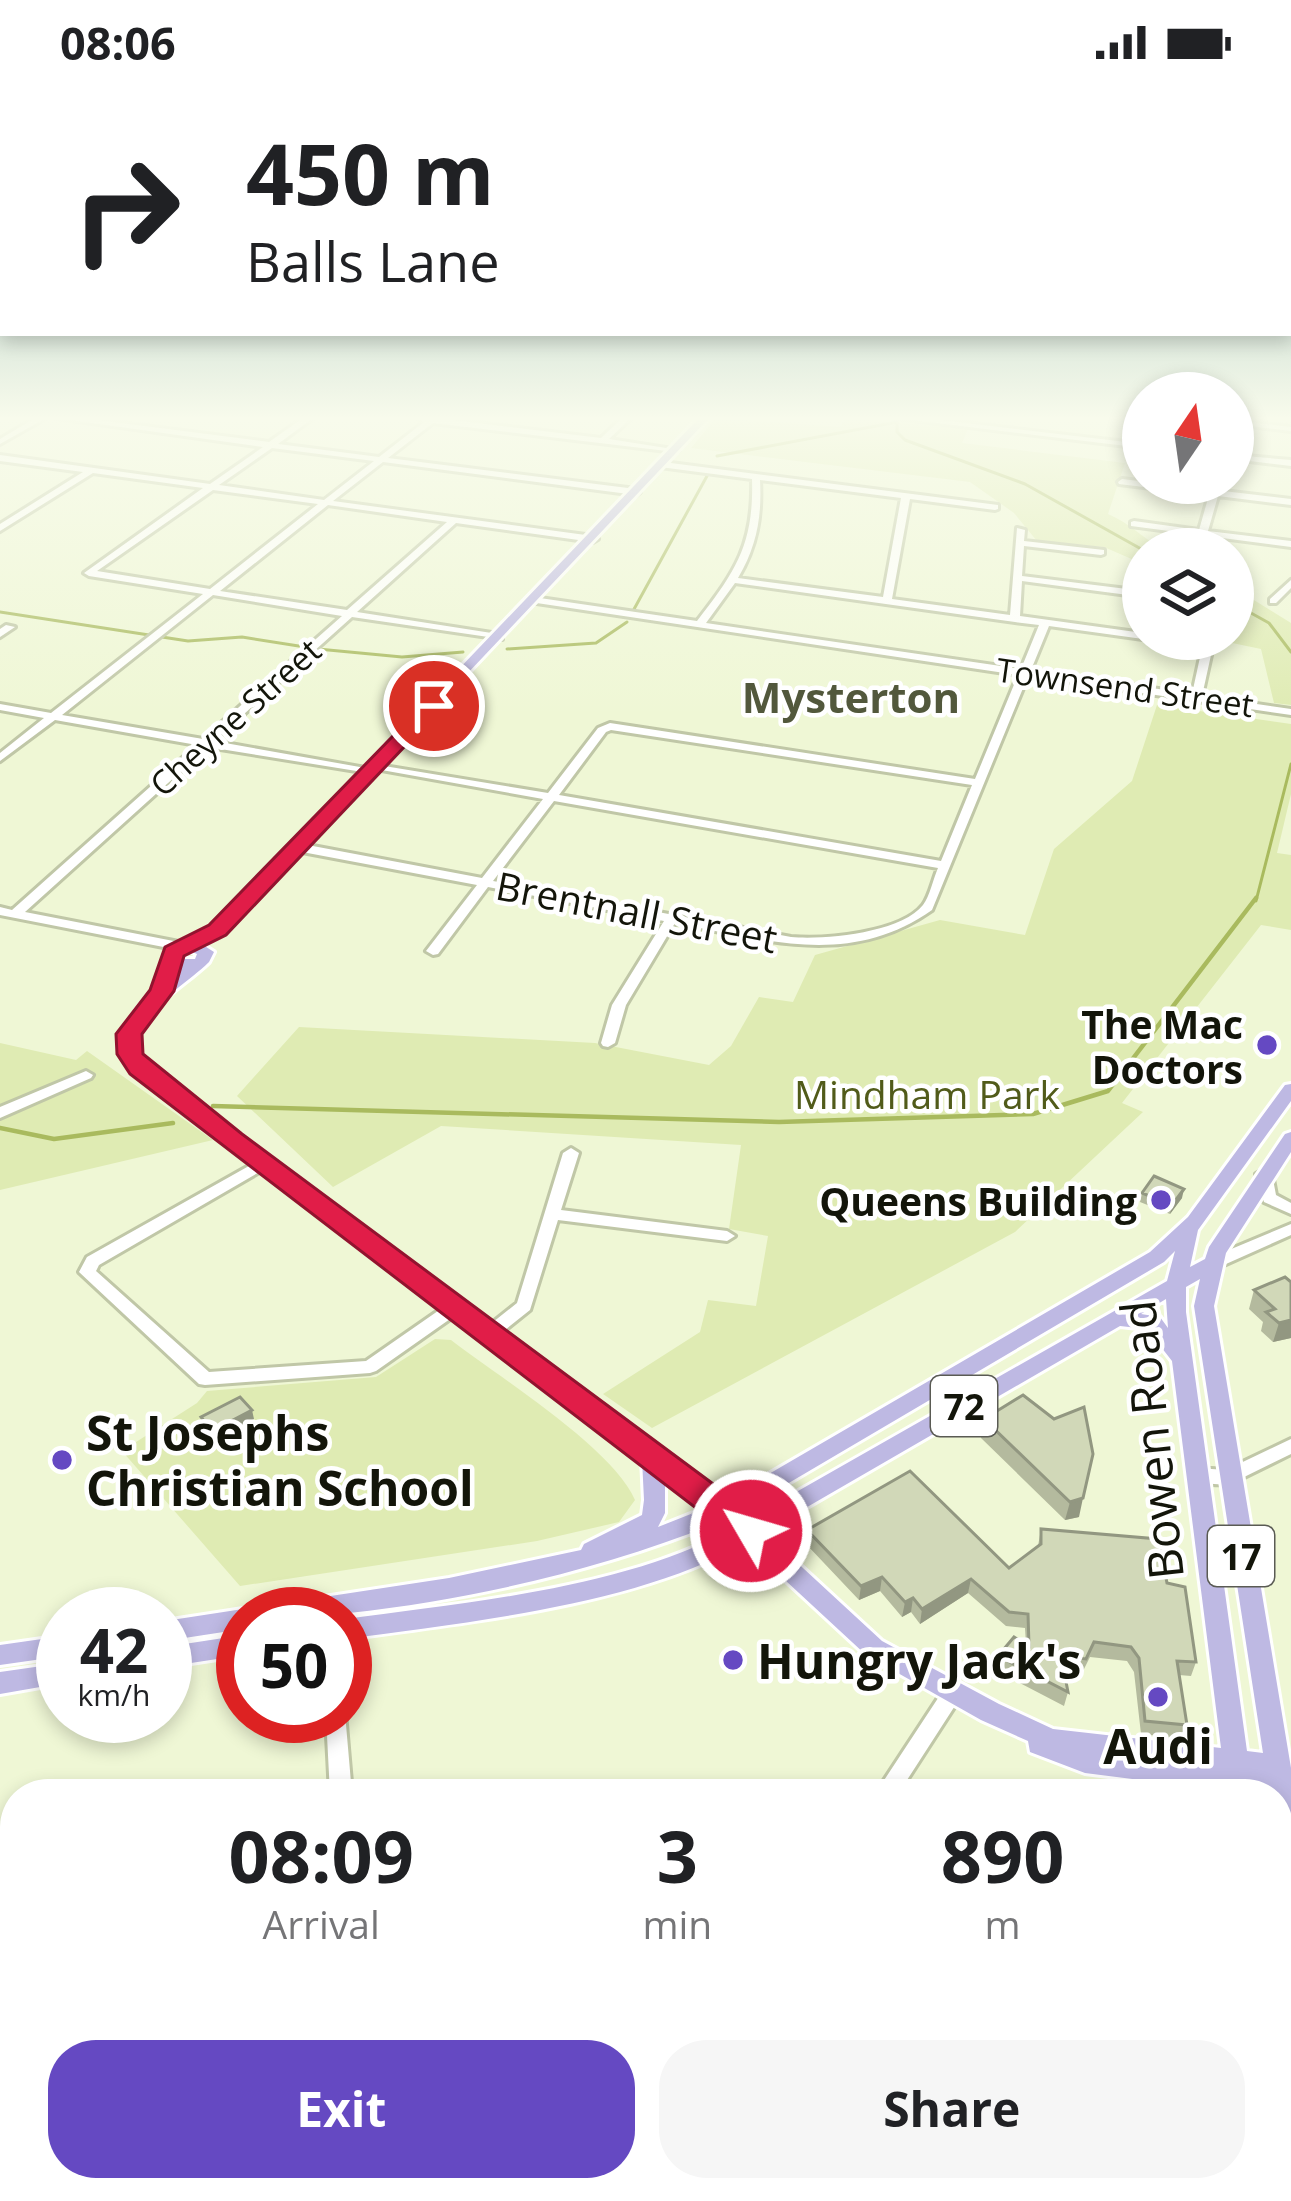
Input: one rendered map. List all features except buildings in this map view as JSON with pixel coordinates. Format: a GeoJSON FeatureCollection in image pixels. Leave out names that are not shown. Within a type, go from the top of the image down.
{"type":"FeatureCollection","features":[{"type":"Feature","properties":{"kind":"main road"},"geometry":{"type":"LineString","coordinates":[[613,517],[374,769],[217,930],[187,954],[129,1034],[130,1054],[140,1068],[263,1163],[725,1510],[854,1634],[1064,1757],[1237,1779],[1277,1776]]}},
{"type":"Feature","properties":{"kind":"main road"},"geometry":{"type":"LineString","coordinates":[[162,991],[187,954]]}},
{"type":"Feature","properties":{"kind":"main road","name":"17"},"geometry":{"type":"LineString","coordinates":[[1195,1222],[1291,1089]]}},
{"type":"Feature","properties":{"kind":"main road","name":"17"},"geometry":{"type":"LineString","coordinates":[[1210,1264],[1291,1138]]}},
{"type":"Feature","properties":{"kind":"main road","name":"72"},"geometry":{"type":"LineString","coordinates":[[372,1602],[561,1567],[656,1540],[725,1510],[1148,1263],[1195,1222]]}},
{"type":"Feature","properties":{"kind":"main road","name":"Bowen Road"},"geometry":{"type":"LineString","coordinates":[[1195,1222],[1176,1282],[1182,1364],[1237,1779]]}},
{"type":"Feature","properties":{"kind":"main road"},"geometry":{"type":"LineString","coordinates":[[1176,1282],[1210,1264]]}},
{"type":"Feature","properties":{"kind":"main road","name":"Bowen Road"},"geometry":{"type":"LineString","coordinates":[[1210,1264],[1204,1289],[1205,1324],[1278,1779]]}},
{"type":"Feature","properties":{"kind":"main road","name":"72"},"geometry":{"type":"LineString","coordinates":[[372,1625],[561,1597],[644,1578],[751,1531],[1176,1282]]}},
{"type":"Feature","properties":{"kind":"main road"},"geometry":{"type":"LineString","coordinates":[[1114,1318],[1159,1326],[1182,1364]]}},
{"type":"Feature","properties":{"kind":"main road"},"geometry":{"type":"LineString","coordinates":[[561,1567],[638,1531],[653,1519],[658,1506],[653,1456]]}},
{"type":"Feature","properties":{"kind":"main road"},"geometry":{"type":"LineString","coordinates":[[0,1655],[36,1650]]}},
{"type":"Feature","properties":{"kind":"main road"},"geometry":{"type":"LineString","coordinates":[[0,1683],[36,1677]]}},
{"type":"Feature","properties":{"kind":"street"},"geometry":{"type":"LineString","coordinates":[[168,517],[89,573],[498,637]]}},
{"type":"Feature","properties":{"kind":"street"},"geometry":{"type":"LineString","coordinates":[[0,758],[307,517]]}},
{"type":"Feature","properties":{"kind":"street"},"geometry":{"type":"LineString","coordinates":[[431,517],[592,539]]}},
{"type":"Feature","properties":{"kind":"street"},"geometry":{"type":"LineString","coordinates":[[699,625],[734,580],[760,517]]}},
{"type":"Feature","properties":{"kind":"street"},"geometry":{"type":"LineString","coordinates":[[887,602],[902,517]]}},
{"type":"Feature","properties":{"kind":"street","name":"Cheyne Street"},"geometry":{"type":"LineString","coordinates":[[8,912],[454,520]]}},
{"type":"Feature","properties":{"kind":"street"},"geometry":{"type":"LineString","coordinates":[[1134,524],[1165,528]]}},
{"type":"Feature","properties":{"kind":"street"},"geometry":{"type":"LineString","coordinates":[[1015,619],[1020,530]]}},
{"type":"Feature","properties":{"kind":"street"},"geometry":{"type":"LineString","coordinates":[[1254,539],[1291,544]]}},
{"type":"Feature","properties":{"kind":"street"},"geometry":{"type":"LineString","coordinates":[[1021,543],[1101,552]]}},
{"type":"Feature","properties":{"kind":"street"},"geometry":{"type":"LineString","coordinates":[[1019,578],[1122,591]]}},
{"type":"Feature","properties":{"kind":"street"},"geometry":{"type":"LineString","coordinates":[[734,580],[1122,634]]}},
{"type":"Feature","properties":{"kind":"street"},"geometry":{"type":"LineString","coordinates":[[1273,601],[1291,584]]}},
{"type":"Feature","properties":{"kind":"street","name":"Townsend Street"},"geometry":{"type":"LineString","coordinates":[[532,600],[1291,712]]}},
{"type":"Feature","properties":{"kind":"street","name":"Brentnall Street"},"geometry":{"type":"LineString","coordinates":[[297,847],[806,943],[832,942],[922,912],[946,866],[1045,623]]}},
{"type":"Feature","properties":{"kind":"street"},"geometry":{"type":"LineString","coordinates":[[1196,698],[1205,660]]}},
{"type":"Feature","properties":{"kind":"street"},"geometry":{"type":"LineString","coordinates":[[0,707],[946,866]]}},
{"type":"Feature","properties":{"kind":"street"},"geometry":{"type":"LineString","coordinates":[[433,951],[610,726],[980,783]]}},
{"type":"Feature","properties":{"kind":"street"},"geometry":{"type":"LineString","coordinates":[[8,912],[187,954]]}},
{"type":"Feature","properties":{"kind":"street"},"geometry":{"type":"LineString","coordinates":[[608,1043],[619,1005],[671,918]]}},
{"type":"Feature","properties":{"kind":"street"},"geometry":{"type":"LineString","coordinates":[[0,1113],[86,1075]]}},
{"type":"Feature","properties":{"kind":"street"},"geometry":{"type":"LineString","coordinates":[[489,1334],[524,1306],[572,1153]]}},
{"type":"Feature","properties":{"kind":"street"},"geometry":{"type":"LineString","coordinates":[[263,1163],[93,1262],[88,1272],[205,1379],[370,1367],[454,1308]]}},
{"type":"Feature","properties":{"kind":"street"},"geometry":{"type":"LineString","coordinates":[[1264,1174],[1269,1198],[1291,1209]]}},
{"type":"Feature","properties":{"kind":"street"},"geometry":{"type":"LineString","coordinates":[[553,1214],[728,1236]]}},
{"type":"Feature","properties":{"kind":"street"},"geometry":{"type":"LineString","coordinates":[[1210,1264],[1291,1229]]}},
{"type":"Feature","properties":{"kind":"street"},"geometry":{"type":"LineString","coordinates":[[1197,1475],[1228,1477],[1291,1446]]}},
{"type":"Feature","properties":{"kind":"street"},"geometry":{"type":"LineString","coordinates":[[896,1779],[953,1692]]}},
{"type":"Feature","properties":{"kind":"street"},"geometry":{"type":"LineString","coordinates":[[338,1743],[340,1779]]}},
{"type":"Feature","properties":{"kind":"green space"},"geometry":{"type":"Polygon","coordinates":[[[1017,517],[1113,517],[1132,528],[1122,528],[1122,555],[1104,547],[1037,541],[1017,517]]]}},
{"type":"Feature","properties":{"kind":"green space"},"geometry":{"type":"Polygon","coordinates":[[[1254,600],[1291,623],[1291,705],[1274,703],[1261,649],[1254,648],[1254,600]]]}},
{"type":"Feature","properties":{"kind":"green space","name":"Mindham Park"},"geometry":{"type":"Polygon","coordinates":[[[1157,705],[1291,724],[1291,794],[1277,853],[1291,855],[1291,930],[1261,925],[1122,1103],[1143,1112],[1015,1232],[652,1428],[603,1394],[700,1332],[708,1300],[756,1306],[768,1236],[729,1229],[741,1145],[441,1126],[333,1187],[237,1096],[299,1027],[595,1043],[709,1065],[731,1046],[759,997],[793,1002],[815,955],[940,920],[1025,935],[1054,849],[1132,781],[1157,705]]]}},
{"type":"Feature","properties":{"kind":"green space"},"geometry":{"type":"Polygon","coordinates":[[[0,1043],[76,1060],[87,1051],[213,1140],[0,1190],[0,1043]]]}},
{"type":"Feature","properties":{"kind":"green space"},"geometry":{"type":"Polygon","coordinates":[[[435,1339],[451,1340],[553,1414],[604,1458],[635,1500],[619,1522],[537,1541],[240,1586],[122,1451],[197,1403],[207,1391],[376,1377],[435,1339]]]}},
{"type":"Feature","properties":{"kind":"waterway"},"geometry":{"type":"LineString","coordinates":[[633,611],[685,517]]}},
{"type":"Feature","properties":{"kind":"waterway"},"geometry":{"type":"LineString","coordinates":[[1084,517],[1122,538]]}},
{"type":"Feature","properties":{"kind":"waterway"},"geometry":{"type":"LineString","coordinates":[[0,612],[149,635]]}},
{"type":"Feature","properties":{"kind":"waterway"},"geometry":{"type":"LineString","coordinates":[[1254,615],[1269,623],[1291,652]]}},
{"type":"Feature","properties":{"kind":"waterway"},"geometry":{"type":"LineString","coordinates":[[507,649],[596,643],[627,622]]}},
{"type":"Feature","properties":{"kind":"waterway"},"geometry":{"type":"LineString","coordinates":[[162,637],[188,641],[242,637],[305,647]]}},
{"type":"Feature","properties":{"kind":"waterway"},"geometry":{"type":"LineString","coordinates":[[318,649],[402,657],[463,652]]}},
{"type":"Feature","properties":{"kind":"waterway"},"geometry":{"type":"LineString","coordinates":[[1256,901],[1291,764]]}},
{"type":"Feature","properties":{"kind":"waterway"},"geometry":{"type":"LineString","coordinates":[[213,1106],[779,1122],[1033,1114],[1108,1091],[1256,898]]}},
{"type":"Feature","properties":{"kind":"waterway"},"geometry":{"type":"LineString","coordinates":[[0,1128],[54,1139],[173,1123]]}},
{"type":"Feature","properties":{"kind":"place","name":"The Mac Doctors"},"geometry":{"type":"Point","coordinates":[1267,1045]}},
{"type":"Feature","properties":{"kind":"place","name":"Queens Building"},"geometry":{"type":"Point","coordinates":[1161,1200]}},
{"type":"Feature","properties":{"kind":"place","name":"St Josephs Christian School"},"geometry":{"type":"Point","coordinates":[62,1460]}},
{"type":"Feature","properties":{"kind":"place","name":"Hungry Jack's"},"geometry":{"type":"Point","coordinates":[733,1660]}},
{"type":"Feature","properties":{"kind":"place","name":"Audi"},"geometry":{"type":"Point","coordinates":[1158,1697]}},
{"type":"Feature","properties":{"kind":"district","name":"Mysterton"},"geometry":{"type":"Point","coordinates":[851,696]}},
{"type":"Feature","properties":{"kind":"route"},"geometry":{"type":"LineString","coordinates":[[434,706],[217,930],[173,952],[162,991],[129,1034],[130,1054],[140,1068],[232,1140],[751,1531]]}}]}
